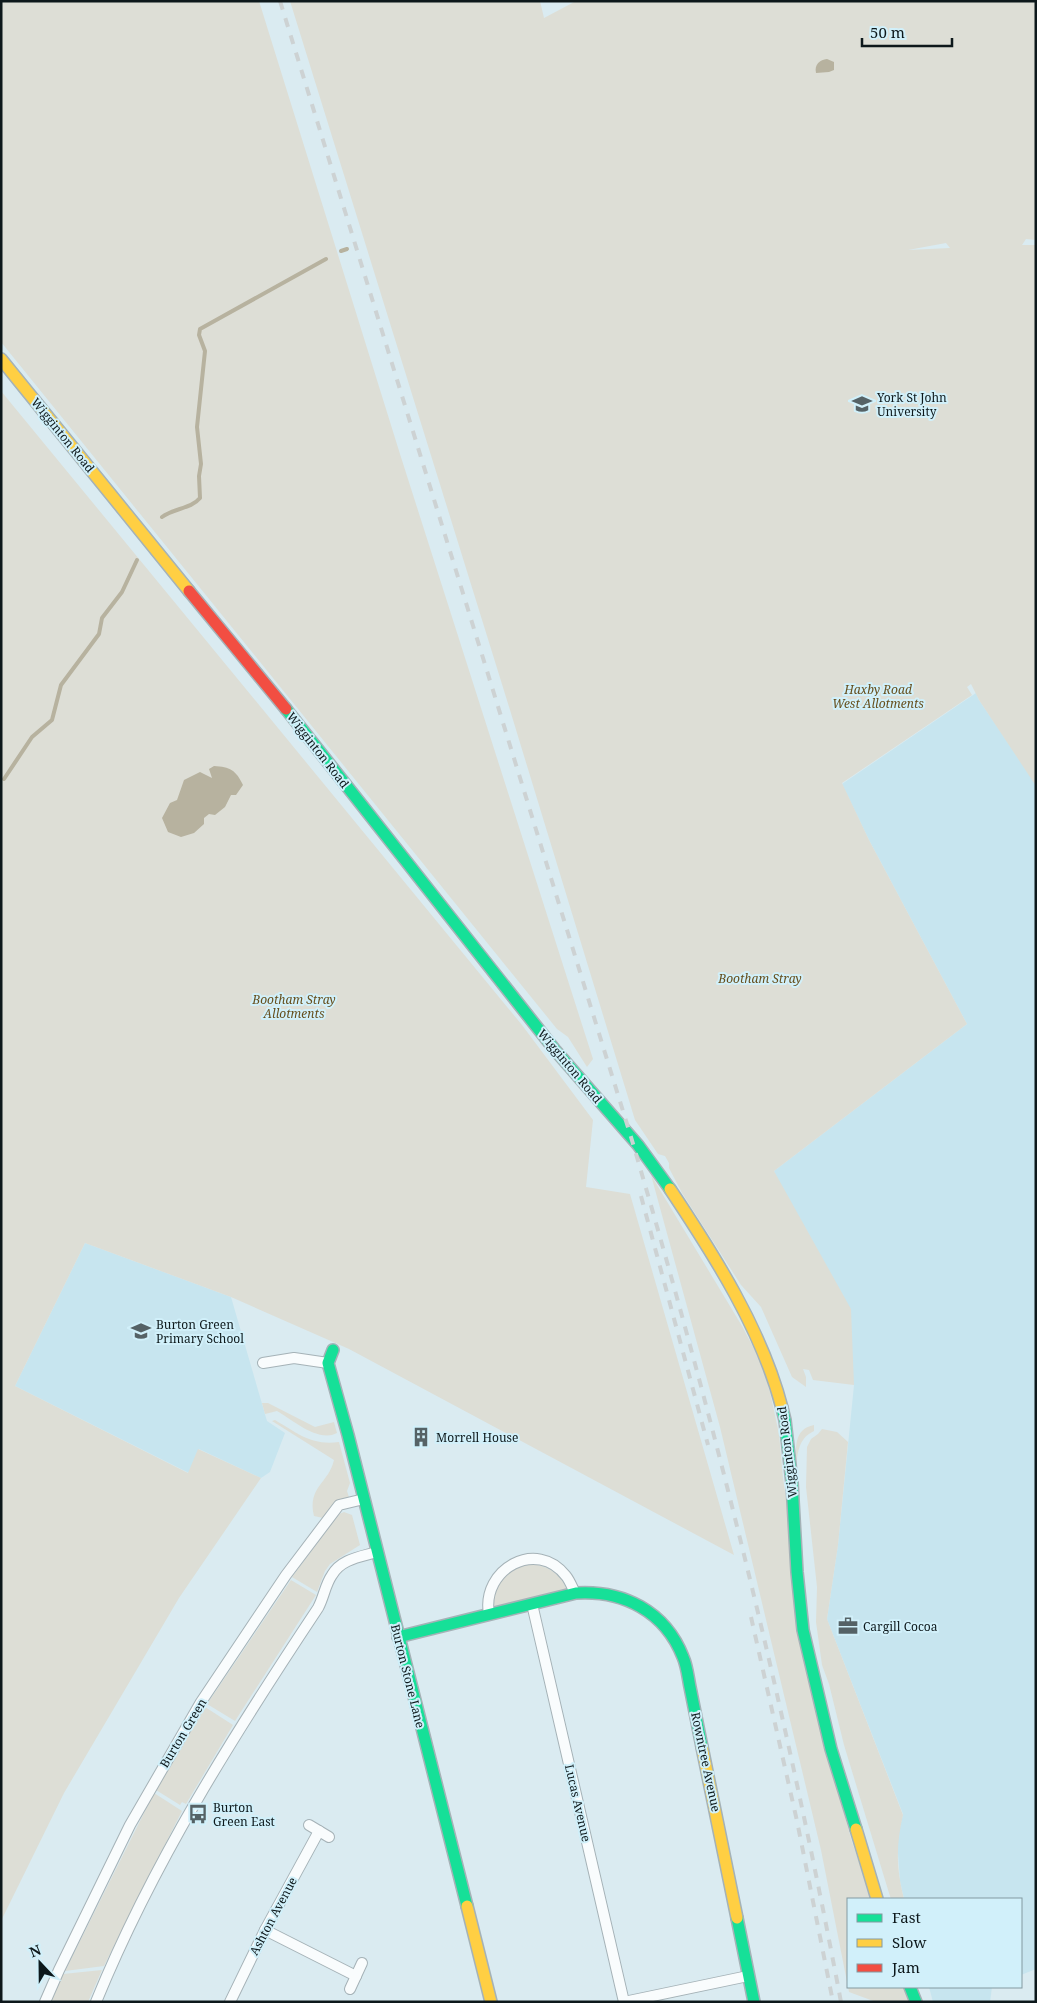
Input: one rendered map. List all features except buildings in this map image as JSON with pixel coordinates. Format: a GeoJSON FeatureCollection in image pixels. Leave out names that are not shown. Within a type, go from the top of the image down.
{"type":"FeatureCollection","features":[{"type":"Feature","properties":{"kind":"main road","name":"Wigginton Road"},"geometry":{"type":"LineString","coordinates":[[1,359],[271,691],[555,1050],[653,1164],[701,1236],[747,1317],[766,1358],[786,1420],[792,1483],[796,1572],[803,1630],[831,1749],[877,1898]]}},
{"type":"Feature","properties":{"kind":"main road"},"geometry":{"type":"LineString","coordinates":[[328,1363],[333,1350]]}},
{"type":"Feature","properties":{"kind":"main road","name":"Burton Stone Lane"},"geometry":{"type":"LineString","coordinates":[[328,1363],[491,2002]]}},
{"type":"Feature","properties":{"kind":"main road","name":"Rowntree Avenue"},"geometry":{"type":"LineString","coordinates":[[398,1637],[575,1593],[608,1593],[632,1601],[662,1623],[678,1644],[684,1658],[754,2002]]}},
{"type":"Feature","properties":{"kind":"main road"},"geometry":{"type":"LineString","coordinates":[[910,1988],[916,2002]]}},
{"type":"Feature","properties":{"kind":"street"},"geometry":{"type":"LineString","coordinates":[[263,1363],[294,1358],[328,1363]]}},
{"type":"Feature","properties":{"kind":"street","name":"Burton Green"},"geometry":{"type":"LineString","coordinates":[[46,2002],[59,1970],[130,1824],[201,1702],[286,1575],[339,1505],[364,1499]]}},
{"type":"Feature","properties":{"kind":"street"},"geometry":{"type":"LineString","coordinates":[[96,2002],[109,1970],[182,1824],[265,1687],[324,1598],[331,1575],[340,1565],[377,1552]]}},
{"type":"Feature","properties":{"kind":"street"},"geometry":{"type":"LineString","coordinates":[[489,1614],[488,1598],[494,1581],[506,1568],[522,1560],[543,1560],[558,1568],[566,1575],[575,1593]]}},
{"type":"Feature","properties":{"kind":"street","name":"Lucas Avenue"},"geometry":{"type":"LineString","coordinates":[[532,1604],[624,2002]]}},
{"type":"Feature","properties":{"kind":"street"},"geometry":{"type":"LineString","coordinates":[[309,1825],[328,1837]]}},
{"type":"Feature","properties":{"kind":"street","name":"Ashton Avenue"},"geometry":{"type":"LineString","coordinates":[[230,2002],[265,1930],[319,1831]]}},
{"type":"Feature","properties":{"kind":"street"},"geometry":{"type":"LineString","coordinates":[[265,1930],[356,1976]]}},
{"type":"Feature","properties":{"kind":"street"},"geometry":{"type":"LineString","coordinates":[[350,1989],[362,1964]]}},
{"type":"Feature","properties":{"kind":"street"},"geometry":{"type":"LineString","coordinates":[[624,2002],[748,1976]]}},
{"type":"Feature","properties":{"kind":"shaded area"},"geometry":{"type":"Polygon","coordinates":[[[827,59],[834,62],[834,70],[816,73],[818,63],[827,59]]]}},
{"type":"Feature","properties":{"kind":"shaded area"},"geometry":{"type":"Polygon","coordinates":[[[976,693],[1036,784],[1036,1969],[1022,1975],[1022,1898],[904,1898],[900,1881],[897,1840],[903,1814],[827,1619],[838,1545],[854,1385],[774,1171],[967,1024],[869,840],[842,784],[976,693]]]}},
{"type":"Feature","properties":{"kind":"shaded area"},"geometry":{"type":"Polygon","coordinates":[[[214,766],[232,770],[243,785],[236,795],[231,795],[225,807],[215,815],[209,814],[204,818],[204,824],[194,833],[181,837],[168,832],[162,818],[170,803],[177,800],[184,780],[200,772],[212,778],[209,769],[214,766]]]}},
{"type":"Feature","properties":{"kind":"shaded area","name":"Burton Green Primary School"},"geometry":{"type":"Polygon","coordinates":[[[85,1243],[231,1297],[267,1421],[285,1433],[270,1472],[261,1478],[199,1449],[189,1473],[15,1386],[85,1243]]]}},
{"type":"Feature","properties":{"kind":"shaded area"},"geometry":{"type":"Polygon","coordinates":[[[929,1988],[992,1988],[990,2002],[933,2002],[929,1988]]]}},
{"type":"Feature","properties":{"kind":"green space"},"geometry":{"type":"Polygon","coordinates":[[[1,1],[259,1],[400,454],[593,1059],[587,1067],[568,1037],[557,1029],[1,342],[1,1]]]}},
{"type":"Feature","properties":{"kind":"green space"},"geometry":{"type":"Polygon","coordinates":[[[290,1],[540,1],[544,18],[576,1],[1036,1],[1036,240],[1026,239],[1022,245],[1036,245],[1036,786],[979,700],[971,684],[967,687],[972,695],[842,783],[869,840],[967,1024],[774,1171],[851,1309],[854,1385],[813,1380],[809,1370],[803,1369],[806,1377],[806,1387],[792,1377],[761,1307],[741,1285],[682,1193],[665,1156],[658,1154],[635,1120],[290,1]],[[946,243],[908,250],[950,248],[946,243]]]}},
{"type":"Feature","properties":{"kind":"green space","name":"Bootham Stray Allotments"},"geometry":{"type":"Polygon","coordinates":[[[1,391],[522,1025],[593,1120],[586,1187],[630,1194],[734,1555],[349,1349],[231,1297],[85,1243],[15,1386],[188,1473],[198,1449],[261,1478],[179,1598],[64,1793],[1,1921],[1,391]]]}},
{"type":"Feature","properties":{"kind":"green space"},"geometry":{"type":"Polygon","coordinates":[[[651,1175],[742,1326],[760,1360],[770,1392],[779,1434],[783,1478],[822,1733],[852,1842],[872,1898],[847,1898],[847,1982],[821,1850],[720,1427],[651,1175]]]}},
{"type":"Feature","properties":{"kind":"green space"},"geometry":{"type":"Polygon","coordinates":[[[262,1403],[268,1403],[315,1427],[334,1422],[337,1433],[322,1435],[314,1433],[277,1411],[265,1414],[262,1403]]]}},
{"type":"Feature","properties":{"kind":"green space"},"geometry":{"type":"Polygon","coordinates":[[[275,1420],[298,1434],[313,1440],[329,1443],[339,1442],[350,1483],[347,1491],[349,1497],[332,1505],[323,1518],[314,1516],[313,1498],[328,1474],[334,1460],[272,1421],[275,1420]]]}},
{"type":"Feature","properties":{"kind":"green space"},"geometry":{"type":"Polygon","coordinates":[[[814,1425],[814,1431],[805,1437],[800,1445],[796,1466],[796,1447],[799,1435],[807,1427],[814,1425]]]}},
{"type":"Feature","properties":{"kind":"green space"},"geometry":{"type":"Polygon","coordinates":[[[822,1429],[837,1432],[848,1442],[838,1545],[827,1619],[903,1815],[898,1857],[899,1877],[904,1898],[891,1898],[844,1745],[829,1684],[822,1665],[816,1622],[817,1587],[806,1487],[807,1447],[811,1439],[822,1429]]]}},
{"type":"Feature","properties":{"kind":"green space"},"geometry":{"type":"Polygon","coordinates":[[[344,1512],[352,1515],[360,1545],[330,1564],[325,1571],[317,1592],[292,1577],[339,1514],[344,1512]]]}},
{"type":"Feature","properties":{"kind":"green space"},"geometry":{"type":"Polygon","coordinates":[[[525,1564],[545,1567],[560,1578],[567,1589],[493,1607],[495,1591],[505,1573],[525,1564]]]}},
{"type":"Feature","properties":{"kind":"green space"},"geometry":{"type":"Polygon","coordinates":[[[291,1580],[316,1595],[235,1721],[207,1704],[291,1580]]]}},
{"type":"Feature","properties":{"kind":"green space"},"geometry":{"type":"Polygon","coordinates":[[[205,1707],[233,1725],[186,1804],[182,1802],[180,1805],[156,1790],[205,1707]]]}},
{"type":"Feature","properties":{"kind":"green space"},"geometry":{"type":"Polygon","coordinates":[[[154,1793],[182,1811],[104,1966],[65,1971],[154,1793]]]}},
{"type":"Feature","properties":{"kind":"green space"},"geometry":{"type":"Polygon","coordinates":[[[102,1970],[88,2002],[51,2002],[63,1974],[102,1970]]]}},
{"type":"Feature","properties":{"kind":"green space"},"geometry":{"type":"Polygon","coordinates":[[[848,1988],[904,1988],[909,2002],[876,2002],[849,1992],[848,1988]]]}},
{"type":"Feature","properties":{"kind":"waterway"},"geometry":{"type":"LineString","coordinates":[[341,251],[347,249]]}},
{"type":"Feature","properties":{"kind":"waterway"},"geometry":{"type":"LineString","coordinates":[[162,517],[192,504],[200,498],[199,476],[201,464],[197,427],[205,351],[199,335],[200,329],[326,259]]}},
{"type":"Feature","properties":{"kind":"waterway"},"geometry":{"type":"LineString","coordinates":[[4,779],[32,737],[52,720],[61,685],[99,634],[102,618],[122,592],[137,560]]}},
{"type":"Feature","properties":{"kind":"railway"},"geometry":{"type":"LineString","coordinates":[[280,1],[631,1137],[692,1351],[773,1675],[820,1893],[841,2002]]}},
{"type":"Feature","properties":{"kind":"railway"},"geometry":{"type":"LineString","coordinates":[[641,1196],[708,1445]]}},
{"type":"Feature","properties":{"kind":"railway"},"geometry":{"type":"LineString","coordinates":[[751,1617],[797,1821],[833,2002]]}},
{"type":"Feature","properties":{"kind":"traffic: fast"},"geometry":{"type":"LineString","coordinates":[[286,709],[555,1050],[638,1145],[670,1189]]}},
{"type":"Feature","properties":{"kind":"traffic: fast"},"geometry":{"type":"LineString","coordinates":[[333,1350],[328,1363],[348,1435],[467,1906]]}},
{"type":"Feature","properties":{"kind":"traffic: fast"},"geometry":{"type":"LineString","coordinates":[[782,1408],[792,1483],[797,1572],[803,1630],[831,1749],[856,1829]]}},
{"type":"Feature","properties":{"kind":"traffic: fast"},"geometry":{"type":"LineString","coordinates":[[398,1637],[576,1593],[610,1595],[626,1600],[654,1616],[675,1641],[686,1668],[702,1747]]}},
{"type":"Feature","properties":{"kind":"traffic: fast"},"geometry":{"type":"LineString","coordinates":[[737,1918],[754,2002]]}},
{"type":"Feature","properties":{"kind":"traffic: fast"},"geometry":{"type":"LineString","coordinates":[[910,1988],[916,2002]]}},
{"type":"Feature","properties":{"kind":"traffic: slow"},"geometry":{"type":"LineString","coordinates":[[1,359],[189,591]]}},
{"type":"Feature","properties":{"kind":"traffic: slow"},"geometry":{"type":"LineString","coordinates":[[670,1189],[735,1294],[762,1350],[782,1408]]}},
{"type":"Feature","properties":{"kind":"traffic: slow"},"geometry":{"type":"LineString","coordinates":[[702,1747],[737,1918]]}},
{"type":"Feature","properties":{"kind":"traffic: slow"},"geometry":{"type":"LineString","coordinates":[[856,1829],[877,1898]]}},
{"type":"Feature","properties":{"kind":"traffic: slow"},"geometry":{"type":"LineString","coordinates":[[467,1906],[491,2002]]}},
{"type":"Feature","properties":{"kind":"traffic: jam"},"geometry":{"type":"LineString","coordinates":[[189,591],[286,709]]}},
{"type":"Feature","properties":{"kind":"place","name":"York St John University"},"geometry":{"type":"Point","coordinates":[862,404]}},
{"type":"Feature","properties":{"kind":"place","name":"Burton Green Primary School"},"geometry":{"type":"Point","coordinates":[141,1331]}},
{"type":"Feature","properties":{"kind":"place","name":"Morrell House"},"geometry":{"type":"Point","coordinates":[421,1437]}},
{"type":"Feature","properties":{"kind":"place","name":"Cargill Cocoa"},"geometry":{"type":"Point","coordinates":[848,1626]}},
{"type":"Feature","properties":{"kind":"place","name":"Burton Green East"},"geometry":{"type":"Point","coordinates":[198,1814]}},
{"type":"Feature","properties":{"kind":"park label","name":"Haxby Road West Allotments"},"geometry":{"type":"Point","coordinates":[878,696]}},
{"type":"Feature","properties":{"kind":"park label","name":"Bootham Stray"},"geometry":{"type":"Point","coordinates":[760,978]}}]}
